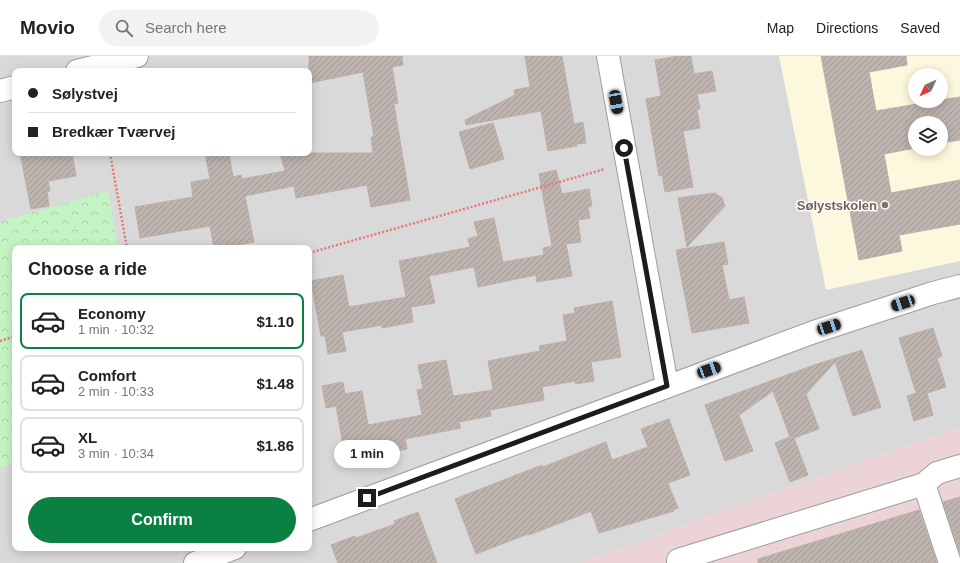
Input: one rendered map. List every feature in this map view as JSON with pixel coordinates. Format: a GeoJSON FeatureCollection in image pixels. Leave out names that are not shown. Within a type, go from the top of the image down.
{"type":"FeatureCollection","features":[{"type":"Feature","properties":{"kind":"street"},"geometry":{"type":"LineString","coordinates":[[89,68],[136,56]]}},
{"type":"Feature","properties":{"kind":"street"},"geometry":{"type":"LineString","coordinates":[[608,56],[667,386]]}},
{"type":"Feature","properties":{"kind":"street"},"geometry":{"type":"LineString","coordinates":[[0,91],[12,88]]}},
{"type":"Feature","properties":{"kind":"street"},"geometry":{"type":"LineString","coordinates":[[312,519],[814,332],[933,293],[960,286]]}},
{"type":"Feature","properties":{"kind":"street"},"geometry":{"type":"LineString","coordinates":[[678,563],[678,560],[924,484],[937,474],[960,466]]}},
{"type":"Feature","properties":{"kind":"street"},"geometry":{"type":"LineString","coordinates":[[924,484],[950,563]]}},
{"type":"Feature","properties":{"kind":"street"},"geometry":{"type":"LineString","coordinates":[[195,563],[227,551]]}},
{"type":"Feature","properties":{"kind":"path"},"geometry":{"type":"LineString","coordinates":[[111,156],[126,245]]}},
{"type":"Feature","properties":{"kind":"path"},"geometry":{"type":"LineString","coordinates":[[312,252],[627,163]]}},
{"type":"Feature","properties":{"kind":"path"},"geometry":{"type":"LineString","coordinates":[[0,340],[12,337]]}},
{"type":"Feature","properties":{"kind":"shaded area"},"geometry":{"type":"Polygon","coordinates":[[[0,56],[960,56],[960,427],[736,506],[581,563],[0,563],[0,56]]]}},
{"type":"Feature","properties":{"kind":"shaded area","name":"Sølystskolen"},"geometry":{"type":"Polygon","coordinates":[[[779,56],[960,56],[960,261],[826,290],[779,56]]]}},
{"type":"Feature","properties":{"kind":"shaded area"},"geometry":{"type":"Polygon","coordinates":[[[960,427],[960,563],[581,563],[736,506],[960,427]]]}},
{"type":"Feature","properties":{"kind":"green space"},"geometry":{"type":"Polygon","coordinates":[[[108,191],[117,245],[12,245],[12,463],[0,468],[0,222],[108,191]]]}},
{"type":"Feature","properties":{"kind":"building"},"geometry":{"type":"Polygon","coordinates":[[[309,56],[402,56],[403,65],[392,67],[398,103],[394,104],[410,200],[371,207],[367,185],[296,198],[294,186],[245,196],[254,242],[238,245],[213,245],[210,226],[140,238],[135,207],[193,197],[191,182],[210,179],[206,156],[230,156],[233,177],[241,175],[242,179],[285,171],[281,156],[312,156],[312,153],[373,153],[371,137],[374,137],[363,72],[312,82],[312,68],[309,68],[309,56]]]}},
{"type":"Feature","properties":{"kind":"building"},"geometry":{"type":"Polygon","coordinates":[[[525,56],[562,56],[574,124],[583,122],[586,143],[548,151],[541,111],[466,125],[465,120],[515,95],[514,90],[530,87],[525,56]]]}},
{"type":"Feature","properties":{"kind":"building"},"geometry":{"type":"Polygon","coordinates":[[[679,56],[691,56],[694,74],[712,71],[716,91],[697,94],[700,109],[697,109],[700,128],[683,131],[693,187],[665,192],[662,175],[659,176],[646,99],[661,96],[655,60],[679,56]]]}},
{"type":"Feature","properties":{"kind":"building"},"geometry":{"type":"Polygon","coordinates":[[[821,56],[906,56],[907,65],[869,72],[876,111],[908,106],[908,108],[948,108],[948,99],[960,97],[960,140],[948,142],[948,116],[908,116],[908,149],[884,154],[891,193],[960,180],[960,224],[899,235],[902,251],[859,260],[821,56]]]}},
{"type":"Feature","properties":{"kind":"building"},"geometry":{"type":"Polygon","coordinates":[[[493,123],[504,159],[470,169],[459,132],[493,123]]]}},
{"type":"Feature","properties":{"kind":"building"},"geometry":{"type":"Polygon","coordinates":[[[21,156],[73,156],[76,176],[48,181],[50,191],[47,192],[49,206],[31,209],[21,156]]]}},
{"type":"Feature","properties":{"kind":"building"},"geometry":{"type":"Polygon","coordinates":[[[556,170],[562,194],[589,189],[592,206],[588,207],[590,218],[578,220],[581,242],[566,244],[572,276],[537,282],[536,275],[478,287],[474,267],[429,276],[435,303],[411,307],[413,322],[382,328],[382,325],[342,332],[346,351],[328,354],[325,336],[321,336],[312,281],[343,275],[349,307],[406,297],[399,261],[470,247],[468,239],[478,236],[474,222],[494,218],[503,262],[544,255],[543,248],[552,246],[539,174],[556,170]]]}},
{"type":"Feature","properties":{"kind":"building"},"geometry":{"type":"Polygon","coordinates":[[[715,193],[722,198],[725,206],[687,247],[678,198],[715,193]]]}},
{"type":"Feature","properties":{"kind":"building"},"geometry":{"type":"Polygon","coordinates":[[[724,242],[728,264],[722,265],[729,300],[744,297],[749,323],[692,333],[676,250],[724,242]]]}},
{"type":"Feature","properties":{"kind":"building"},"geometry":{"type":"Polygon","coordinates":[[[612,301],[621,357],[591,362],[594,381],[575,384],[575,381],[542,387],[544,400],[490,410],[491,416],[459,422],[461,428],[405,439],[407,449],[346,461],[336,406],[326,408],[322,386],[343,382],[345,394],[362,391],[368,425],[422,415],[417,390],[423,389],[418,365],[446,360],[453,396],[493,390],[488,361],[540,351],[539,346],[567,341],[563,315],[575,313],[574,308],[612,301]]]}},
{"type":"Feature","properties":{"kind":"building"},"geometry":{"type":"Polygon","coordinates":[[[933,328],[942,356],[937,358],[946,387],[927,393],[933,415],[914,421],[907,396],[916,393],[899,338],[933,328]]]}},
{"type":"Feature","properties":{"kind":"building"},"geometry":{"type":"Polygon","coordinates":[[[862,350],[881,407],[853,416],[835,362],[806,394],[819,429],[794,438],[808,475],[790,482],[775,443],[790,437],[773,391],[739,415],[753,451],[725,461],[705,405],[814,365],[862,350]]]}},
{"type":"Feature","properties":{"kind":"building"},"geometry":{"type":"Polygon","coordinates":[[[669,419],[690,475],[668,483],[678,508],[674,509],[674,511],[599,533],[591,511],[476,554],[455,499],[606,442],[612,460],[648,447],[641,429],[669,419]]]}},
{"type":"Feature","properties":{"kind":"building"},"geometry":{"type":"Polygon","coordinates":[[[960,497],[960,553],[943,502],[960,497]]]}},
{"type":"Feature","properties":{"kind":"building"},"geometry":{"type":"Polygon","coordinates":[[[919,510],[937,563],[758,563],[758,559],[919,510]]]}},
{"type":"Feature","properties":{"kind":"building"},"geometry":{"type":"Polygon","coordinates":[[[418,512],[437,563],[338,563],[331,545],[395,524],[394,521],[418,512]]]}},
{"type":"Feature","properties":{"kind":"place","name":"Sølystskolen"},"geometry":{"type":"Point","coordinates":[885,205]}},
{"type":"Feature","properties":{"kind":"route"},"geometry":{"type":"LineString","coordinates":[[367,498],[667,386],[624,148]]}}]}
